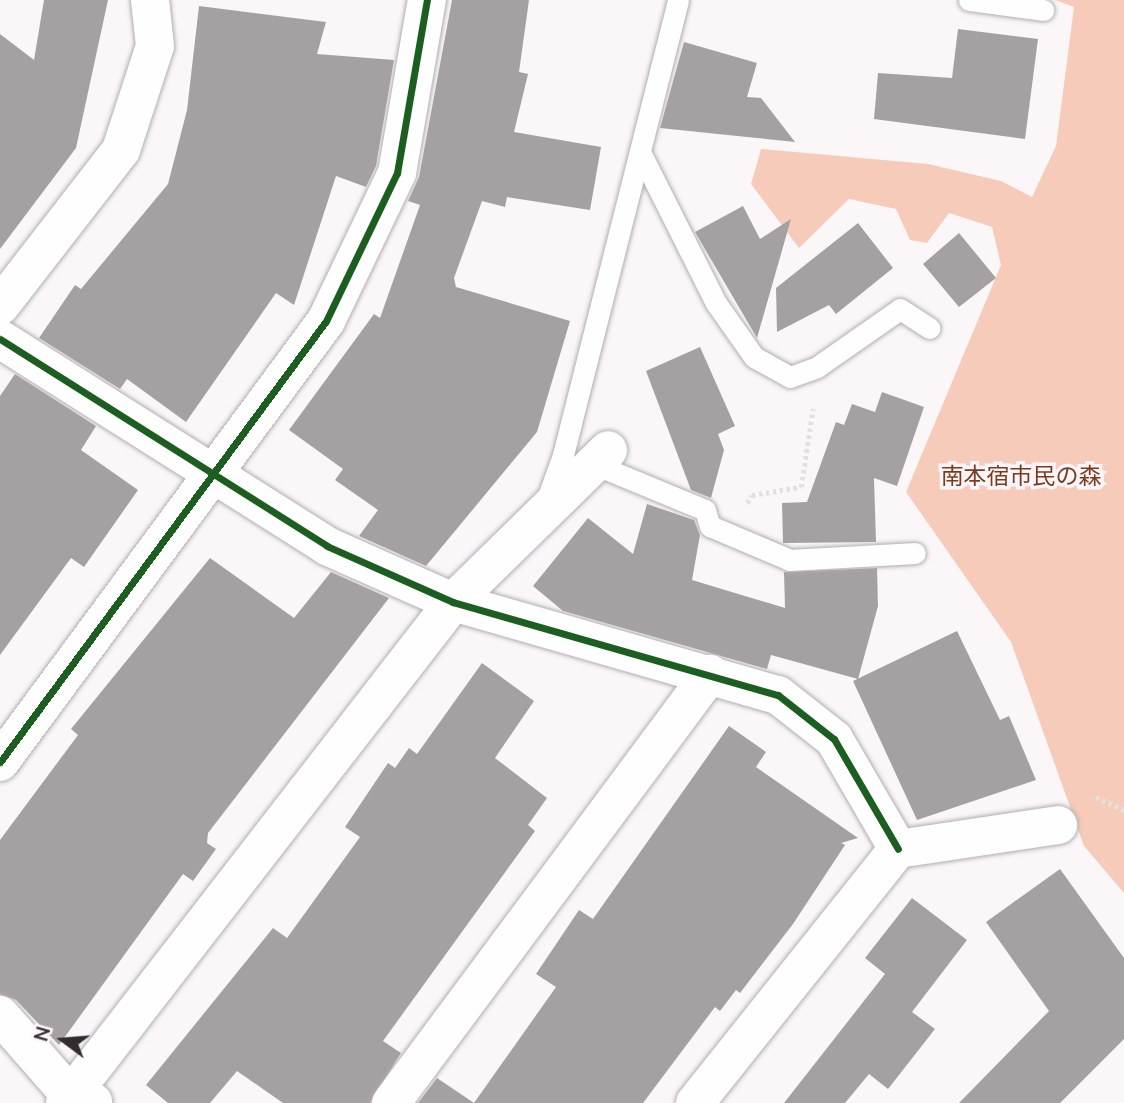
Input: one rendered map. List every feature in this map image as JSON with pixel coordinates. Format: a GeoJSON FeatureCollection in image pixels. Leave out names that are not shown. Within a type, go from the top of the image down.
{"type":"FeatureCollection","features":[{"type":"Feature","properties":{"kind":"street"},"geometry":{"type":"LineString","coordinates":[[0,306],[121,150],[155,46],[150,0]]}},
{"type":"Feature","properties":{"kind":"street"},"geometry":{"type":"LineString","coordinates":[[0,762],[213,478],[326,321],[397,173],[427,0]]}},
{"type":"Feature","properties":{"kind":"street"},"geometry":{"type":"LineString","coordinates":[[0,339],[213,478],[327,546],[453,602],[778,695],[834,739],[898,849]]}},
{"type":"Feature","properties":{"kind":"street"},"geometry":{"type":"LineString","coordinates":[[0,1015],[77,1101],[453,602],[601,457]]}},
{"type":"Feature","properties":{"kind":"street"},"geometry":{"type":"LineString","coordinates":[[391,1103],[710,674]]}},
{"type":"Feature","properties":{"kind":"street"},"geometry":{"type":"LineString","coordinates":[[695,1103],[898,849],[1058,825]]}},
{"type":"Feature","properties":{"kind":"lane"},"geometry":{"type":"LineString","coordinates":[[540,517],[563,455],[678,0]]}},
{"type":"Feature","properties":{"kind":"lane"},"geometry":{"type":"LineString","coordinates":[[969,0],[1043,10]]}},
{"type":"Feature","properties":{"kind":"lane"},"geometry":{"type":"LineString","coordinates":[[640,152],[716,303],[754,357],[790,377],[817,367],[900,309],[929,328]]}},
{"type":"Feature","properties":{"kind":"lane"},"geometry":{"type":"LineString","coordinates":[[601,457],[705,510],[709,526],[790,560],[915,553]]}},
{"type":"Feature","properties":{"kind":"path"},"geometry":{"type":"LineString","coordinates":[[730,534],[752,495],[801,487],[810,457],[817,367]]}},
{"type":"Feature","properties":{"kind":"green space","name":"南本宿市民の森"},"geometry":{"type":"Polygon","coordinates":[[[1055,0],[1124,0],[1124,893],[1084,846],[1011,642],[906,492],[1001,265],[992,227],[949,213],[927,243],[910,240],[896,209],[849,199],[799,248],[751,184],[761,149],[928,164],[1001,181],[1032,197],[1056,146],[1074,7],[1055,0]]]}},
{"type":"Feature","properties":{"kind":"building"},"geometry":{"type":"Polygon","coordinates":[[[44,0],[108,0],[76,148],[0,249],[0,34],[34,60],[44,0]]]}},
{"type":"Feature","properties":{"kind":"building"},"geometry":{"type":"Polygon","coordinates":[[[452,0],[529,0],[519,72],[528,74],[514,132],[601,147],[590,210],[507,197],[505,207],[482,201],[454,278],[456,287],[570,321],[537,432],[426,566],[359,536],[378,510],[335,480],[343,469],[289,430],[374,314],[380,318],[420,205],[408,201],[419,177],[452,0]]]}},
{"type":"Feature","properties":{"kind":"building"},"geometry":{"type":"Polygon","coordinates":[[[199,6],[326,22],[317,54],[394,60],[376,166],[366,187],[336,176],[294,305],[276,293],[186,422],[127,379],[120,389],[39,338],[75,285],[81,289],[168,184],[187,110],[199,6]]]}},
{"type":"Feature","properties":{"kind":"building"},"geometry":{"type":"Polygon","coordinates":[[[958,29],[1038,39],[1025,139],[874,119],[878,73],[952,78],[958,29]]]}},
{"type":"Feature","properties":{"kind":"building"},"geometry":{"type":"Polygon","coordinates":[[[684,42],[757,63],[747,97],[761,98],[795,142],[660,128],[684,42]]]}},
{"type":"Feature","properties":{"kind":"building"},"geometry":{"type":"Polygon","coordinates":[[[743,206],[760,239],[791,219],[757,338],[695,232],[743,206]]]}},
{"type":"Feature","properties":{"kind":"building"},"geometry":{"type":"Polygon","coordinates":[[[858,223],[893,268],[836,314],[829,305],[777,332],[776,288],[858,223]]]}},
{"type":"Feature","properties":{"kind":"building"},"geometry":{"type":"Polygon","coordinates":[[[959,233],[996,278],[959,307],[923,264],[959,233]]]}},
{"type":"Feature","properties":{"kind":"building"},"geometry":{"type":"Polygon","coordinates":[[[700,347],[735,426],[718,434],[724,450],[711,498],[691,490],[646,371],[700,347]]]}},
{"type":"Feature","properties":{"kind":"building"},"geometry":{"type":"Polygon","coordinates":[[[15,374],[96,426],[81,450],[138,490],[84,567],[71,558],[0,655],[0,396],[15,374]]]}},
{"type":"Feature","properties":{"kind":"building"},"geometry":{"type":"Polygon","coordinates":[[[882,392],[924,407],[897,486],[874,478],[876,542],[783,543],[782,503],[807,502],[836,422],[844,425],[852,404],[875,412],[882,392]]]}},
{"type":"Feature","properties":{"kind":"building"},"geometry":{"type":"Polygon","coordinates":[[[647,504],[694,520],[700,535],[692,580],[785,608],[784,572],[877,568],[878,606],[858,679],[771,655],[767,669],[563,611],[533,586],[588,518],[633,554],[647,504]]]}},
{"type":"Feature","properties":{"kind":"building"},"geometry":{"type":"Polygon","coordinates":[[[210,558],[294,618],[331,572],[389,598],[208,833],[207,843],[216,849],[193,881],[183,874],[59,1045],[16,1000],[0,994],[0,840],[78,735],[71,729],[210,558]]]}},
{"type":"Feature","properties":{"kind":"building"},"geometry":{"type":"Polygon","coordinates":[[[957,631],[1000,720],[1009,716],[1036,780],[917,820],[853,681],[957,631]]]}},
{"type":"Feature","properties":{"kind":"building"},"geometry":{"type":"Polygon","coordinates":[[[482,663],[534,701],[495,758],[547,798],[528,825],[535,831],[383,1041],[401,1053],[370,1103],[283,1103],[237,1071],[210,1103],[168,1103],[146,1085],[273,928],[287,938],[360,837],[345,827],[388,763],[395,768],[409,748],[417,754],[482,663]]]}},
{"type":"Feature","properties":{"kind":"building"},"geometry":{"type":"Polygon","coordinates":[[[729,726],[766,752],[756,767],[858,838],[841,843],[845,845],[793,924],[740,993],[736,990],[720,1011],[715,1007],[643,1103],[474,1103],[556,987],[536,974],[579,910],[593,919],[729,726]]]}},
{"type":"Feature","properties":{"kind":"building"},"geometry":{"type":"Polygon","coordinates":[[[1060,869],[1124,958],[1124,1039],[1060,1103],[959,1103],[1049,1011],[986,922],[1060,869]]]}},
{"type":"Feature","properties":{"kind":"building"},"geometry":{"type":"Polygon","coordinates":[[[912,898],[967,940],[912,1012],[935,1029],[888,1089],[869,1074],[845,1103],[784,1103],[885,974],[865,958],[912,898]]]}},
{"type":"Feature","properties":{"kind":"building"},"geometry":{"type":"Polygon","coordinates":[[[437,1078],[474,1103],[418,1103],[437,1078]]]}},
{"type":"Feature","properties":{"kind":"cycle path"},"geometry":{"type":"LineString","coordinates":[[0,762],[326,321],[397,173],[427,0]]}},
{"type":"Feature","properties":{"kind":"cycle path"},"geometry":{"type":"LineString","coordinates":[[0,339],[327,546],[453,602],[778,695],[834,739],[898,849]]}}]}
